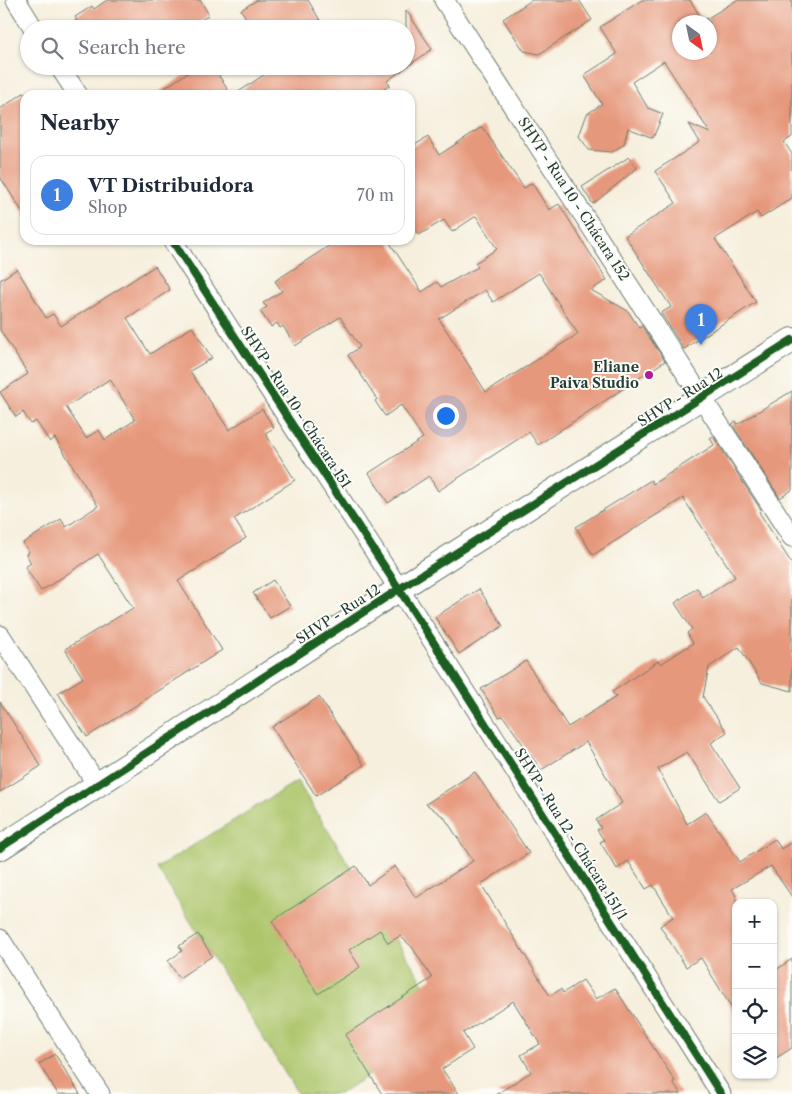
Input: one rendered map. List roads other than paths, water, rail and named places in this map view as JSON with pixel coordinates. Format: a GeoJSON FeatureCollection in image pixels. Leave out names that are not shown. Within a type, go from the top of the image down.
{"type":"FeatureCollection","features":[{"type":"Feature","properties":{"kind":"street"},"geometry":{"type":"LineString","coordinates":[[16,0],[28,20]]}},
{"type":"Feature","properties":{"kind":"street","name":"SHVP - Rua 10 - Chácara 152"},"geometry":{"type":"LineString","coordinates":[[444,0],[792,537]]}},
{"type":"Feature","properties":{"kind":"street"},"geometry":{"type":"LineString","coordinates":[[65,75],[75,90]]}},
{"type":"Feature","properties":{"kind":"street","name":"SHVP - Rua 10 - Chácara 151"},"geometry":{"type":"LineString","coordinates":[[175,245],[399,589]]}},
{"type":"Feature","properties":{"kind":"street","name":"SHVP - Rua 12"},"geometry":{"type":"LineString","coordinates":[[0,848],[399,589],[792,340]]}},
{"type":"Feature","properties":{"kind":"street","name":"SHVP - Rua 12 - Chácara 151/1"},"geometry":{"type":"LineString","coordinates":[[399,589],[721,1094]]}},
{"type":"Feature","properties":{"kind":"street"},"geometry":{"type":"LineString","coordinates":[[0,635],[98,786]]}},
{"type":"Feature","properties":{"kind":"street"},"geometry":{"type":"LineString","coordinates":[[0,939],[100,1094]]}},
{"type":"Feature","properties":{"kind":"place","name":"VT Distribuidora"},"geometry":{"type":"Point","coordinates":[701,345]}},
{"type":"Feature","properties":{"kind":"place","name":"Eliane Paiva Studio"},"geometry":{"type":"Point","coordinates":[649,375]}}]}
